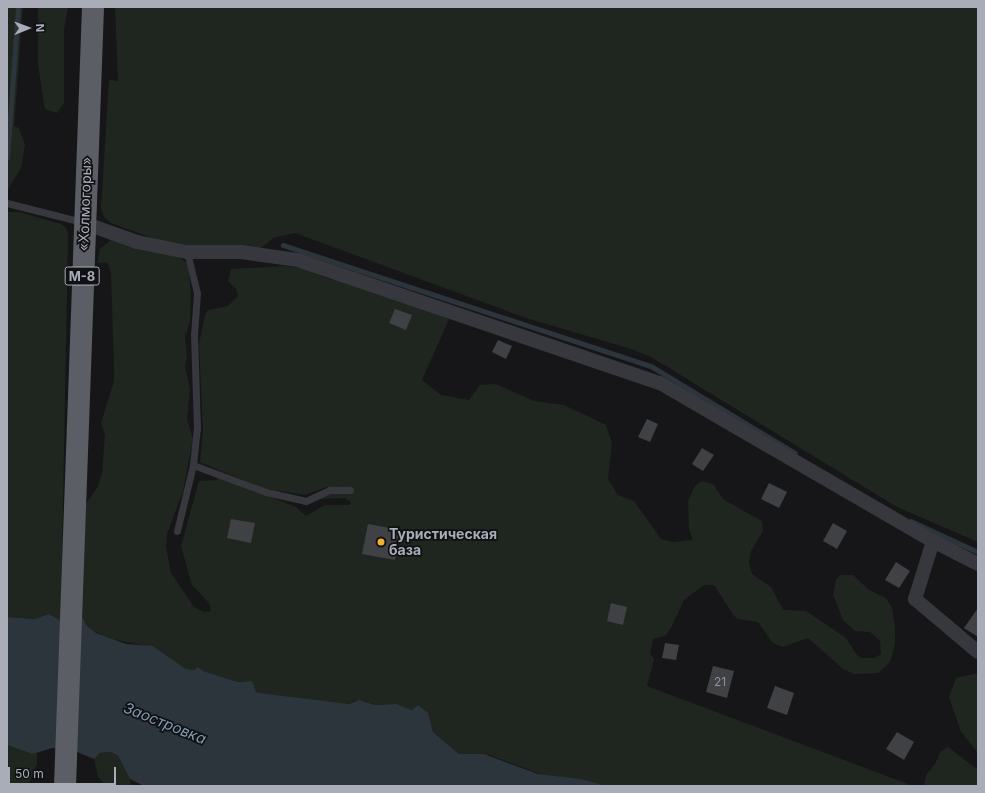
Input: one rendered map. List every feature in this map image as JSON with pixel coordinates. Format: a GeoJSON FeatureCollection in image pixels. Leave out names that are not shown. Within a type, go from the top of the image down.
{"type":"FeatureCollection","features":[{"type":"Feature","properties":{"kind":"highway","name":"«Холмогоры»"},"geometry":{"type":"LineString","coordinates":[[65,786],[84,223],[93,7]]}},
{"type":"Feature","properties":{"kind":"street"},"geometry":{"type":"LineString","coordinates":[[84,223],[138,242],[187,252],[241,252],[298,260],[660,383],[933,541],[978,564]]}},
{"type":"Feature","properties":{"kind":"street"},"geometry":{"type":"LineString","coordinates":[[933,541],[915,599],[978,652]]}},
{"type":"Feature","properties":{"kind":"lane"},"geometry":{"type":"LineString","coordinates":[[7,203],[84,223]]}},
{"type":"Feature","properties":{"kind":"lane"},"geometry":{"type":"LineString","coordinates":[[177,531],[193,465],[196,429],[194,335],[197,293],[187,252]]}},
{"type":"Feature","properties":{"kind":"lane"},"geometry":{"type":"LineString","coordinates":[[193,465],[266,492],[306,501],[330,490],[350,490]]}},
{"type":"Feature","properties":{"kind":"shaded area"},"geometry":{"type":"Polygon","coordinates":[[[7,7],[23,7],[14,126],[19,128],[25,145],[21,168],[7,191],[7,7]]]}},
{"type":"Feature","properties":{"kind":"shaded area"},"geometry":{"type":"Polygon","coordinates":[[[38,7],[68,7],[64,29],[64,103],[57,113],[45,109],[43,98],[38,64],[38,7]]]}},
{"type":"Feature","properties":{"kind":"shaded area"},"geometry":{"type":"Polygon","coordinates":[[[115,7],[978,7],[978,542],[897,507],[651,357],[628,348],[526,318],[295,233],[273,238],[260,249],[195,246],[155,239],[111,223],[104,217],[101,208],[109,80],[118,81],[115,7]]]}},
{"type":"Feature","properties":{"kind":"shaded area"},"geometry":{"type":"Polygon","coordinates":[[[7,212],[19,212],[61,224],[66,228],[68,235],[62,557],[83,553],[86,504],[98,486],[102,473],[105,435],[101,423],[114,381],[114,368],[111,273],[107,262],[97,263],[100,249],[111,240],[178,255],[188,265],[191,294],[190,321],[185,337],[187,357],[185,366],[190,389],[187,419],[193,439],[183,491],[167,534],[166,547],[171,573],[194,607],[204,612],[211,611],[209,603],[192,585],[181,546],[199,481],[217,480],[217,476],[296,507],[306,516],[325,505],[350,505],[351,502],[345,498],[318,499],[330,492],[352,488],[327,487],[305,495],[262,488],[200,462],[203,430],[199,344],[205,315],[208,310],[228,306],[238,296],[236,289],[228,281],[231,269],[284,266],[301,268],[330,279],[348,281],[450,317],[422,380],[441,395],[469,400],[480,385],[496,384],[534,401],[564,405],[606,425],[612,443],[608,479],[618,495],[634,501],[661,539],[673,542],[693,540],[689,529],[688,501],[695,486],[702,481],[713,484],[724,500],[762,521],[763,531],[751,551],[749,563],[752,574],[771,587],[783,610],[806,611],[846,638],[857,655],[862,658],[875,658],[881,654],[880,641],[870,632],[855,631],[843,620],[833,595],[836,580],[840,575],[853,575],[869,590],[886,598],[892,608],[895,627],[895,644],[890,662],[878,673],[854,674],[843,669],[808,638],[783,647],[773,643],[758,622],[738,619],[734,616],[714,585],[704,585],[684,600],[671,628],[665,636],[653,639],[650,654],[654,659],[647,686],[913,786],[607,786],[581,779],[543,775],[489,755],[459,754],[433,732],[428,718],[418,706],[412,710],[392,704],[375,705],[363,701],[354,701],[349,704],[260,693],[256,692],[252,681],[238,682],[207,672],[186,669],[156,648],[112,639],[93,631],[80,620],[60,620],[49,614],[34,619],[7,617],[7,212]]]}},
{"type":"Feature","properties":{"kind":"shaded area"},"geometry":{"type":"Polygon","coordinates":[[[978,673],[978,753],[961,732],[949,697],[956,678],[978,673]]]}},
{"type":"Feature","properties":{"kind":"shaded area"},"geometry":{"type":"Polygon","coordinates":[[[7,745],[37,754],[37,764],[28,786],[7,786],[7,745]]]}},
{"type":"Feature","properties":{"kind":"shaded area"},"geometry":{"type":"Polygon","coordinates":[[[948,747],[978,770],[978,786],[924,786],[926,775],[935,764],[941,751],[948,747]]]}},
{"type":"Feature","properties":{"kind":"shaded area"},"geometry":{"type":"Polygon","coordinates":[[[111,752],[118,756],[130,779],[131,786],[106,786],[98,777],[94,759],[100,753],[111,752]]]}},
{"type":"Feature","properties":{"kind":"water","name":"Заостровка"},"geometry":{"type":"Polygon","coordinates":[[[49,614],[60,620],[77,621],[83,618],[86,625],[96,633],[126,644],[153,646],[186,669],[194,670],[198,667],[203,671],[238,682],[252,681],[256,692],[260,693],[349,704],[359,700],[375,705],[396,704],[412,710],[418,705],[428,713],[433,732],[459,754],[484,754],[538,774],[581,779],[607,786],[144,786],[130,779],[118,756],[111,752],[100,753],[94,759],[77,752],[52,748],[33,754],[7,745],[7,617],[34,619],[49,614]]]}},
{"type":"Feature","properties":{"kind":"building"},"geometry":{"type":"Polygon","coordinates":[[[395,309],[412,315],[406,330],[389,323],[395,309]]]}},
{"type":"Feature","properties":{"kind":"building"},"geometry":{"type":"Polygon","coordinates":[[[498,340],[512,346],[506,359],[492,352],[498,340]]]}},
{"type":"Feature","properties":{"kind":"building"},"geometry":{"type":"Polygon","coordinates":[[[647,419],[658,424],[650,442],[638,437],[647,419]]]}},
{"type":"Feature","properties":{"kind":"building"},"geometry":{"type":"Polygon","coordinates":[[[702,448],[714,455],[703,471],[692,464],[702,448]]]}},
{"type":"Feature","properties":{"kind":"building"},"geometry":{"type":"Polygon","coordinates":[[[769,483],[787,492],[779,508],[761,499],[769,483]]]}},
{"type":"Feature","properties":{"kind":"building"},"geometry":{"type":"Polygon","coordinates":[[[231,519],[255,523],[251,543],[227,538],[231,519]]]}},
{"type":"Feature","properties":{"kind":"building"},"geometry":{"type":"Polygon","coordinates":[[[833,523],[847,531],[837,549],[823,541],[833,523]]]}},
{"type":"Feature","properties":{"kind":"building","name":"Туристическая база"},"geometry":{"type":"Polygon","coordinates":[[[368,524],[401,530],[395,560],[362,554],[368,524]]]}},
{"type":"Feature","properties":{"kind":"building"},"geometry":{"type":"Polygon","coordinates":[[[896,562],[910,571],[899,588],[885,580],[896,562]]]}},
{"type":"Feature","properties":{"kind":"building"},"geometry":{"type":"Polygon","coordinates":[[[611,603],[627,607],[623,625],[607,621],[611,603]]]}},
{"type":"Feature","properties":{"kind":"building"},"geometry":{"type":"Polygon","coordinates":[[[978,608],[978,637],[964,628],[978,608]]]}},
{"type":"Feature","properties":{"kind":"building"},"geometry":{"type":"Polygon","coordinates":[[[665,643],[679,645],[676,660],[662,658],[665,643]]]}},
{"type":"Feature","properties":{"kind":"building"},"geometry":{"type":"Polygon","coordinates":[[[713,666],[734,671],[727,698],[706,692],[713,666]]]}},
{"type":"Feature","properties":{"kind":"building"},"geometry":{"type":"Polygon","coordinates":[[[775,686],[794,693],[787,715],[767,708],[775,686]]]}},
{"type":"Feature","properties":{"kind":"building"},"geometry":{"type":"Polygon","coordinates":[[[897,732],[914,742],[904,760],[886,749],[897,732]]]}},
{"type":"Feature","properties":{"kind":"waterway"},"geometry":{"type":"LineString","coordinates":[[7,158],[18,7]]}},
{"type":"Feature","properties":{"kind":"waterway"},"geometry":{"type":"LineString","coordinates":[[283,245],[651,366],[795,453]]}},
{"type":"Feature","properties":{"kind":"waterway"},"geometry":{"type":"LineString","coordinates":[[911,521],[978,552]]}},
{"type":"Feature","properties":{"kind":"place","name":"Туристическая база"},"geometry":{"type":"Point","coordinates":[381,542]}}]}
